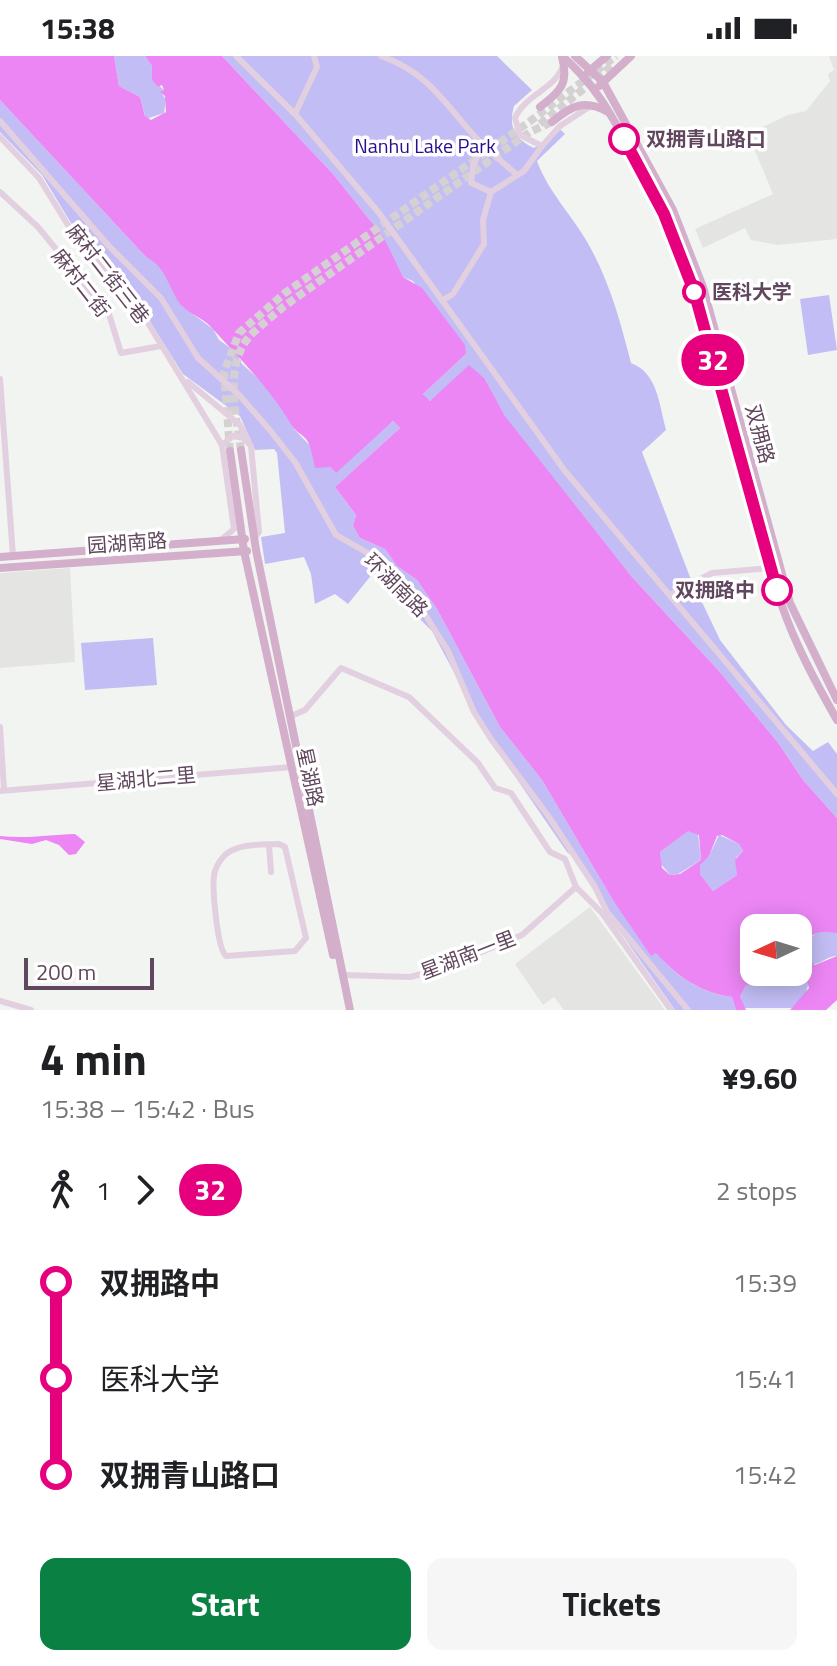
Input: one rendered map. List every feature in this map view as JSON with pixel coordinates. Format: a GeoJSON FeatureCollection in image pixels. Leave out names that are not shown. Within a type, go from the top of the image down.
{"type":"FeatureCollection","features":[{"type":"Feature","properties":{"kind":"main road","name":"双拥路"},"geometry":{"type":"LineString","coordinates":[[562,56],[588,72]]}},
{"type":"Feature","properties":{"kind":"main road"},"geometry":{"type":"LineString","coordinates":[[540,107],[563,88],[567,74],[562,56]]}},
{"type":"Feature","properties":{"kind":"main road","name":"双拥路"},"geometry":{"type":"LineString","coordinates":[[575,56],[615,103],[673,210],[703,287],[790,603],[837,700]]}},
{"type":"Feature","properties":{"kind":"main road"},"geometry":{"type":"LineString","coordinates":[[588,72],[607,56]]}},
{"type":"Feature","properties":{"kind":"main road"},"geometry":{"type":"LineString","coordinates":[[600,86],[631,56]]}},
{"type":"Feature","properties":{"kind":"main road"},"geometry":{"type":"LineString","coordinates":[[615,71],[612,85],[615,103]]}},
{"type":"Feature","properties":{"kind":"main road","name":"双拥路"},"geometry":{"type":"LineString","coordinates":[[600,86],[610,114],[664,214],[694,291],[770,568],[807,667],[837,720]]}},
{"type":"Feature","properties":{"kind":"main road"},"geometry":{"type":"LineString","coordinates":[[552,122],[579,104],[593,104],[610,114]]}},
{"type":"Feature","properties":{"kind":"main road","name":"星湖路"},"geometry":{"type":"LineString","coordinates":[[246,448],[256,550],[348,1010]]}},
{"type":"Feature","properties":{"kind":"main road","name":"星湖路"},"geometry":{"type":"LineString","coordinates":[[230,451],[244,551],[348,1010]]}},
{"type":"Feature","properties":{"kind":"main road","name":"园湖南路"},"geometry":{"type":"LineString","coordinates":[[0,557],[254,538]]}},
{"type":"Feature","properties":{"kind":"main road","name":"园湖南路"},"geometry":{"type":"LineString","coordinates":[[0,568],[256,550]]}},
{"type":"Feature","properties":{"kind":"street"},"geometry":{"type":"LineString","coordinates":[[236,56],[295,114],[379,213],[565,471],[837,794]]}},
{"type":"Feature","properties":{"kind":"street"},"geometry":{"type":"LineString","coordinates":[[295,114],[317,67],[314,56]]}},
{"type":"Feature","properties":{"kind":"street"},"geometry":{"type":"LineString","coordinates":[[381,56],[407,66],[442,95],[483,144],[517,175]]}},
{"type":"Feature","properties":{"kind":"street"},"geometry":{"type":"LineString","coordinates":[[542,146],[520,135],[515,118],[520,105],[557,79],[562,70],[562,56]]}},
{"type":"Feature","properties":{"kind":"street"},"geometry":{"type":"LineString","coordinates":[[443,300],[453,294],[484,244],[483,220],[491,192],[508,184],[533,163],[542,146],[573,116],[593,104]]}},
{"type":"Feature","properties":{"kind":"street","name":"环湖南路"},"geometry":{"type":"LineString","coordinates":[[0,121],[108,245],[161,298],[198,358],[240,396],[269,429],[295,462],[336,535],[366,552],[423,610],[491,739],[549,817],[595,887],[607,912],[688,1010]]}},
{"type":"Feature","properties":{"kind":"street","name":"麻村二街三巷"},"geometry":{"type":"LineString","coordinates":[[0,137],[39,178],[74,235],[137,305],[182,377]]}},
{"type":"Feature","properties":{"kind":"street"},"geometry":{"type":"LineString","coordinates":[[483,144],[473,166],[471,183],[491,192]]}},
{"type":"Feature","properties":{"kind":"street","name":"麻村二街"},"geometry":{"type":"LineString","coordinates":[[0,192],[38,227],[109,314],[121,353],[161,346]]}},
{"type":"Feature","properties":{"kind":"street"},"geometry":{"type":"LineString","coordinates":[[182,377],[222,445],[234,529],[221,540]]}},
{"type":"Feature","properties":{"kind":"street"},"geometry":{"type":"LineString","coordinates":[[182,377],[240,425],[246,448]]}},
{"type":"Feature","properties":{"kind":"street"},"geometry":{"type":"LineString","coordinates":[[0,379],[13,556]]}},
{"type":"Feature","properties":{"kind":"street"},"geometry":{"type":"LineString","coordinates":[[222,445],[233,436],[243,438],[246,448]]}},
{"type":"Feature","properties":{"kind":"street"},"geometry":{"type":"LineString","coordinates":[[670,595],[712,573],[770,568]]}},
{"type":"Feature","properties":{"kind":"street"},"geometry":{"type":"LineString","coordinates":[[291,716],[305,710],[341,668],[409,697],[478,763],[495,788],[511,793],[550,852],[565,859],[576,887],[602,913],[671,1010]]}},
{"type":"Feature","properties":{"kind":"street"},"geometry":{"type":"LineString","coordinates":[[0,727],[2,791]]}},
{"type":"Feature","properties":{"kind":"street","name":"星湖北二里"},"geometry":{"type":"LineString","coordinates":[[2,791],[292,767]]}},
{"type":"Feature","properties":{"kind":"street"},"geometry":{"type":"LineString","coordinates":[[269,845],[285,847],[306,938],[295,951],[226,956],[220,948],[214,874],[232,850],[269,845]]}},
{"type":"Feature","properties":{"kind":"street"},"geometry":{"type":"LineString","coordinates":[[269,845],[271,872]]}},
{"type":"Feature","properties":{"kind":"street","name":"星湖南一里"},"geometry":{"type":"LineString","coordinates":[[342,975],[410,977],[441,969],[522,935],[576,887]]}},
{"type":"Feature","properties":{"kind":"street"},"geometry":{"type":"LineString","coordinates":[[0,1001],[31,1010]]}},
{"type":"Feature","properties":{"kind":"shaded area"},"geometry":{"type":"Polygon","coordinates":[[[0,56],[114,56],[119,86],[140,97],[145,116],[151,120],[166,112],[165,96],[160,92],[164,90],[162,85],[158,87],[152,80],[152,66],[145,56],[222,56],[333,174],[384,238],[403,277],[422,288],[465,345],[466,354],[423,394],[430,401],[469,365],[485,379],[504,415],[632,577],[719,671],[779,744],[803,780],[837,818],[837,933],[812,936],[812,914],[740,914],[740,986],[746,986],[740,997],[746,1010],[736,1010],[732,997],[690,982],[656,953],[651,956],[614,902],[542,780],[500,727],[437,609],[417,580],[397,566],[385,549],[360,538],[353,526],[356,515],[335,487],[400,428],[393,421],[336,473],[330,467],[315,468],[308,442],[254,374],[208,324],[181,305],[163,272],[0,100],[0,56]],[[688,831],[660,852],[662,868],[670,875],[680,874],[701,860],[699,835],[688,831]],[[722,835],[717,836],[709,856],[700,865],[700,874],[713,891],[737,875],[735,860],[743,851],[739,844],[722,835]]]}},
{"type":"Feature","properties":{"kind":"shaded area"},"geometry":{"type":"Polygon","coordinates":[[[829,56],[837,56],[837,239],[777,245],[751,240],[745,228],[703,248],[695,229],[773,194],[748,134],[788,115],[806,111],[830,81],[828,74],[834,70],[829,56]]]}},
{"type":"Feature","properties":{"kind":"shaded area"},"geometry":{"type":"Polygon","coordinates":[[[70,568],[75,662],[0,668],[0,573],[70,568]]]}},
{"type":"Feature","properties":{"kind":"shaded area"},"geometry":{"type":"Polygon","coordinates":[[[75,834],[85,842],[76,854],[69,855],[59,845],[46,840],[32,844],[0,839],[0,836],[75,834]]]}},
{"type":"Feature","properties":{"kind":"shaded area"},"geometry":{"type":"Polygon","coordinates":[[[590,907],[665,1010],[564,1010],[554,997],[543,1005],[515,964],[590,907]]]}},
{"type":"Feature","properties":{"kind":"shaded area"},"geometry":{"type":"Polygon","coordinates":[[[837,956],[837,1000],[826,1010],[790,1010],[812,986],[812,963],[815,965],[837,956]]]}},
{"type":"Feature","properties":{"kind":"green space"},"geometry":{"type":"Polygon","coordinates":[[[114,56],[145,56],[152,66],[152,80],[164,90],[161,92],[166,100],[164,113],[146,119],[140,97],[119,86],[114,56]]]}},
{"type":"Feature","properties":{"kind":"green space","name":"Nanhu Lake Park"},"geometry":{"type":"Polygon","coordinates":[[[222,56],[497,56],[532,90],[514,106],[513,127],[522,141],[534,148],[561,130],[565,134],[537,161],[601,270],[631,363],[647,374],[656,391],[666,430],[642,452],[690,577],[720,640],[786,725],[813,751],[828,742],[837,754],[837,818],[803,780],[779,744],[719,671],[632,577],[503,415],[485,379],[429,401],[423,394],[466,354],[413,281],[403,277],[368,218],[333,174],[222,56]]]}},
{"type":"Feature","properties":{"kind":"green space"},"geometry":{"type":"Polygon","coordinates":[[[0,100],[146,257],[159,263],[183,307],[213,329],[219,340],[236,352],[242,364],[271,390],[294,429],[335,472],[393,421],[400,428],[335,487],[356,515],[353,526],[360,538],[385,549],[397,566],[417,580],[437,609],[500,727],[542,780],[614,902],[651,955],[656,952],[672,969],[699,987],[732,997],[736,1010],[675,1010],[614,923],[576,859],[567,852],[490,740],[432,631],[373,573],[348,604],[335,594],[315,604],[311,574],[304,557],[265,564],[261,537],[285,533],[277,453],[274,449],[255,450],[240,416],[183,374],[130,290],[77,233],[42,175],[0,132],[0,100]]]}},
{"type":"Feature","properties":{"kind":"green space"},"geometry":{"type":"Polygon","coordinates":[[[829,295],[837,350],[808,355],[800,299],[829,295]]]}},
{"type":"Feature","properties":{"kind":"green space"},"geometry":{"type":"Polygon","coordinates":[[[153,638],[157,685],[85,690],[81,643],[153,638]]]}},
{"type":"Feature","properties":{"kind":"green space"},"geometry":{"type":"Polygon","coordinates":[[[688,830],[698,834],[701,860],[678,874],[670,875],[661,864],[660,852],[688,830]]]}},
{"type":"Feature","properties":{"kind":"green space"},"geometry":{"type":"Polygon","coordinates":[[[719,835],[739,844],[743,851],[736,858],[737,875],[713,891],[700,874],[700,864],[709,856],[719,835]]]}},
{"type":"Feature","properties":{"kind":"green space"},"geometry":{"type":"Polygon","coordinates":[[[824,929],[837,933],[837,956],[812,964],[813,936],[824,929]]]}},
{"type":"Feature","properties":{"kind":"green space"},"geometry":{"type":"Polygon","coordinates":[[[746,986],[808,986],[805,995],[792,1008],[743,1008],[740,997],[746,986]]]}},
{"type":"Feature","properties":{"kind":"tunnel"},"geometry":{"type":"LineString","coordinates":[[230,451],[224,372],[239,333],[285,293],[529,122],[616,56]]}},
{"type":"Feature","properties":{"kind":"tunnel"},"geometry":{"type":"LineString","coordinates":[[540,124],[613,65]]}},
{"type":"Feature","properties":{"kind":"tunnel"},"geometry":{"type":"LineString","coordinates":[[241,450],[234,377],[236,362],[249,337],[283,307],[530,132],[552,122]]}},
{"type":"Feature","properties":{"kind":"bus line","name":"32"},"geometry":{"type":"LineString","coordinates":[[624,139],[664,214],[694,291],[777,590]]}},
{"type":"Feature","properties":{"kind":"place","name":"双拥青山路口"},"geometry":{"type":"Point","coordinates":[624,139]}},
{"type":"Feature","properties":{"kind":"place","name":"医科大学"},"geometry":{"type":"Point","coordinates":[694,292]}},
{"type":"Feature","properties":{"kind":"place","name":"双拥路中"},"geometry":{"type":"Point","coordinates":[777,590]}}]}
